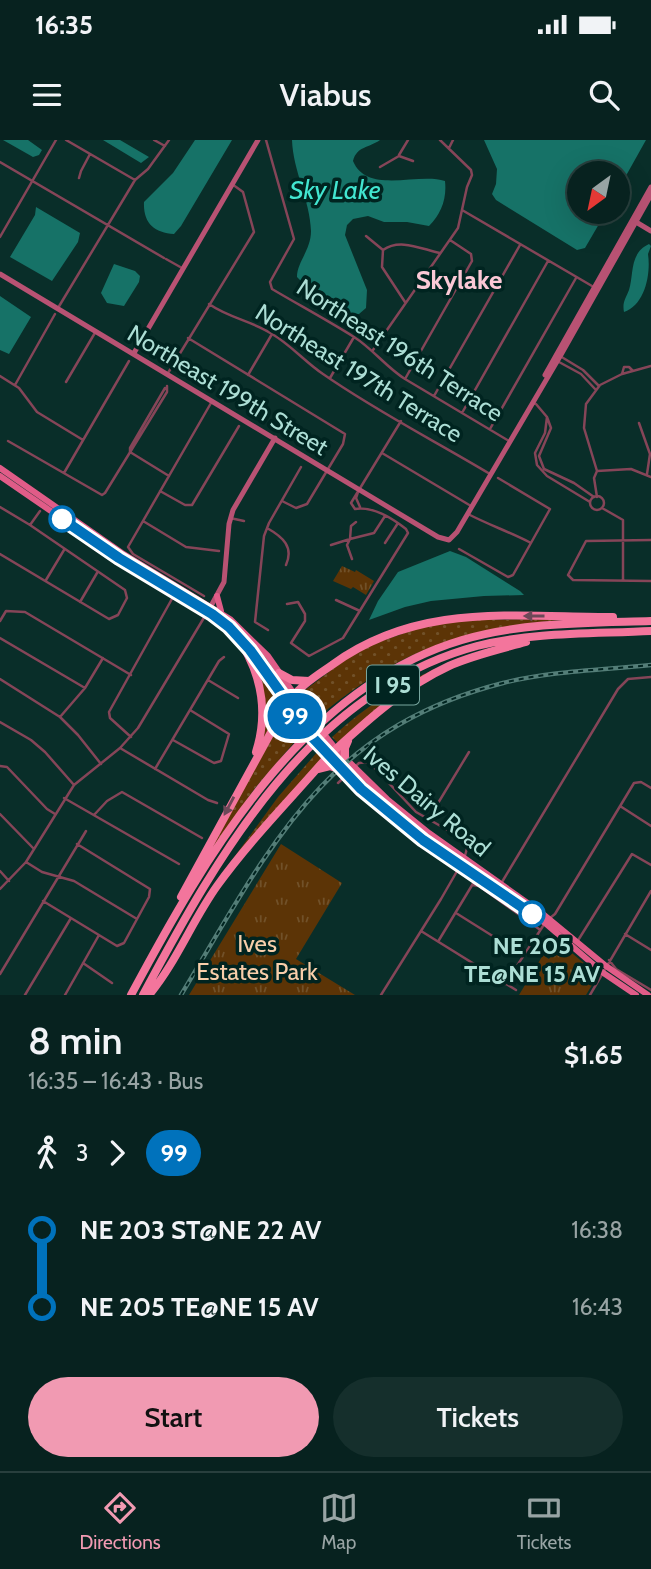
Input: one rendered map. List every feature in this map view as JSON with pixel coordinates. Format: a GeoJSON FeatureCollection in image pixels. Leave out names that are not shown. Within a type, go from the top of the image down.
{"type":"FeatureCollection","features":[{"type":"Feature","properties":{"kind":"highway"},"geometry":{"type":"LineString","coordinates":[[294,695],[343,656],[367,643],[401,629],[436,620],[470,616],[651,621]]}},
{"type":"Feature","properties":{"kind":"highway"},"geometry":{"type":"LineString","coordinates":[[134,995],[179,916],[241,821],[303,745],[356,698],[419,660],[485,638],[540,630],[651,621]]}},
{"type":"Feature","properties":{"kind":"highway","name":"I 95"},"geometry":{"type":"LineString","coordinates":[[134,995],[164,934],[219,846],[276,770],[330,712],[371,683],[428,653],[461,641],[529,627],[651,621]]}},
{"type":"Feature","properties":{"kind":"highway"},"geometry":{"type":"LineString","coordinates":[[147,995],[190,909],[237,837],[294,763],[353,707],[385,685],[422,666],[477,646],[527,637],[651,633]]}},
{"type":"Feature","properties":{"kind":"highway","name":"I 95"},"geometry":{"type":"LineString","coordinates":[[147,995],[223,863],[283,782],[340,723],[373,697],[435,664],[468,652],[533,640],[651,633]]}},
{"type":"Feature","properties":{"kind":"highway"},"geometry":{"type":"LineString","coordinates":[[340,751],[350,737],[393,700],[438,672],[475,656],[533,640]]}},
{"type":"Feature","properties":{"kind":"highway"},"geometry":{"type":"LineString","coordinates":[[243,641],[259,681],[263,708],[261,734],[252,764]]}},
{"type":"Feature","properties":{"kind":"highway"},"geometry":{"type":"LineString","coordinates":[[279,673],[292,680],[309,681]]}},
{"type":"Feature","properties":{"kind":"highway"},"geometry":{"type":"LineString","coordinates":[[164,934],[190,879],[287,704]]}},
{"type":"Feature","properties":{"kind":"highway"},"geometry":{"type":"LineString","coordinates":[[147,995],[159,984],[190,927],[229,870],[329,759],[341,770]]}},
{"type":"Feature","properties":{"kind":"main road","name":"Ives Dairy Road"},"geometry":{"type":"LineString","coordinates":[[0,468],[122,553],[210,609],[243,641],[329,759]]}},
{"type":"Feature","properties":{"kind":"main road","name":"Ives Dairy Road"},"geometry":{"type":"LineString","coordinates":[[0,476],[119,558],[210,609],[222,612],[258,645],[308,714],[361,774],[477,877],[498,887]]}},
{"type":"Feature","properties":{"kind":"main road"},"geometry":{"type":"LineString","coordinates":[[217,596],[222,612]]}},
{"type":"Feature","properties":{"kind":"main road"},"geometry":{"type":"LineString","coordinates":[[287,704],[294,695]]}},
{"type":"Feature","properties":{"kind":"main road"},"geometry":{"type":"LineString","coordinates":[[329,759],[340,751]]}},
{"type":"Feature","properties":{"kind":"main road","name":"Ives Dairy Road"},"geometry":{"type":"LineString","coordinates":[[341,770],[393,817],[577,942],[636,995]]}},
{"type":"Feature","properties":{"kind":"main road","name":"Ives Dairy Road"},"geometry":{"type":"LineString","coordinates":[[547,921],[648,995]]}},
{"type":"Feature","properties":{"kind":"street"},"geometry":{"type":"LineString","coordinates":[[0,237],[57,140]]}},
{"type":"Feature","properties":{"kind":"street"},"geometry":{"type":"LineString","coordinates":[[66,140],[135,180]]}},
{"type":"Feature","properties":{"kind":"street"},"geometry":{"type":"LineString","coordinates":[[154,140],[165,146]]}},
{"type":"Feature","properties":{"kind":"street"},"geometry":{"type":"LineString","coordinates":[[15,384],[135,180],[148,169],[169,140]]}},
{"type":"Feature","properties":{"kind":"street"},"geometry":{"type":"LineString","coordinates":[[134,353],[258,140]]}},
{"type":"Feature","properties":{"kind":"street","name":"Northeast 196th Terrace"},"geometry":{"type":"LineString","coordinates":[[266,140],[293,239],[270,282],[272,289],[354,337],[388,368],[405,379],[509,441]]}},
{"type":"Feature","properties":{"kind":"street"},"geometry":{"type":"LineString","coordinates":[[380,167],[399,156],[408,140]]}},
{"type":"Feature","properties":{"kind":"street"},"geometry":{"type":"LineString","coordinates":[[372,351],[458,228],[471,170],[440,140]]}},
{"type":"Feature","properties":{"kind":"street"},"geometry":{"type":"LineString","coordinates":[[449,148],[453,140]]}},
{"type":"Feature","properties":{"kind":"street"},"geometry":{"type":"LineString","coordinates":[[79,178],[90,154]]}},
{"type":"Feature","properties":{"kind":"street"},"geometry":{"type":"LineString","coordinates":[[399,156],[413,161]]}},
{"type":"Feature","properties":{"kind":"street"},"geometry":{"type":"LineString","coordinates":[[0,162],[182,268]]}},
{"type":"Feature","properties":{"kind":"street"},"geometry":{"type":"LineString","coordinates":[[168,373],[254,232],[243,192],[232,184]]}},
{"type":"Feature","properties":{"kind":"street"},"geometry":{"type":"LineString","coordinates":[[526,412],[651,187]]}},
{"type":"Feature","properties":{"kind":"street"},"geometry":{"type":"LineString","coordinates":[[634,221],[651,195]]}},
{"type":"Feature","properties":{"kind":"street"},"geometry":{"type":"LineString","coordinates":[[462,210],[596,288]]}},
{"type":"Feature","properties":{"kind":"street"},"geometry":{"type":"LineString","coordinates":[[634,221],[651,231]]}},
{"type":"Feature","properties":{"kind":"street"},"geometry":{"type":"LineString","coordinates":[[366,236],[383,250]]}},
{"type":"Feature","properties":{"kind":"street"},"geometry":{"type":"LineString","coordinates":[[405,379],[472,257],[449,240]]}},
{"type":"Feature","properties":{"kind":"street"},"geometry":{"type":"LineString","coordinates":[[383,250],[400,243],[440,253]]}},
{"type":"Feature","properties":{"kind":"street"},"geometry":{"type":"LineString","coordinates":[[433,396],[520,245]]}},
{"type":"Feature","properties":{"kind":"street"},"geometry":{"type":"LineString","coordinates":[[383,250],[382,267],[406,303]]}},
{"type":"Feature","properties":{"kind":"street"},"geometry":{"type":"LineString","coordinates":[[462,413],[548,261]]}},
{"type":"Feature","properties":{"kind":"street","name":"Northeast 199th Street"},"geometry":{"type":"LineString","coordinates":[[0,274],[57,311],[134,353],[275,438],[357,492],[438,537],[449,540],[468,513]]}},
{"type":"Feature","properties":{"kind":"street"},"geometry":{"type":"LineString","coordinates":[[490,429],[576,278]]}},
{"type":"Feature","properties":{"kind":"street","name":"Northeast 197th Terrace"},"geometry":{"type":"LineString","coordinates":[[209,304],[221,313],[255,324],[272,334],[330,379],[490,474]]}},
{"type":"Feature","properties":{"kind":"street"},"geometry":{"type":"LineString","coordinates":[[66,382],[96,331]]}},
{"type":"Feature","properties":{"kind":"street"},"geometry":{"type":"LineString","coordinates":[[248,375],[272,334]]}},
{"type":"Feature","properties":{"kind":"street"},"geometry":{"type":"LineString","coordinates":[[330,379],[354,337]]}},
{"type":"Feature","properties":{"kind":"street"},"geometry":{"type":"LineString","coordinates":[[188,338],[345,434],[343,444],[304,506],[296,508],[282,501]]}},
{"type":"Feature","properties":{"kind":"street"},"geometry":{"type":"LineString","coordinates":[[558,358],[586,373],[599,386]]}},
{"type":"Feature","properties":{"kind":"street"},"geometry":{"type":"LineString","coordinates":[[558,358],[595,389]]}},
{"type":"Feature","properties":{"kind":"street"},"geometry":{"type":"LineString","coordinates":[[531,543],[503,529],[490,526],[468,513],[558,358]]}},
{"type":"Feature","properties":{"kind":"street"},"geometry":{"type":"LineString","coordinates":[[64,474],[129,360]]}},
{"type":"Feature","properties":{"kind":"street"},"geometry":{"type":"LineString","coordinates":[[596,497],[594,478],[597,471],[583,419],[586,404],[599,386],[622,374],[651,366]]}},
{"type":"Feature","properties":{"kind":"street"},"geometry":{"type":"LineString","coordinates":[[583,377],[586,373]]}},
{"type":"Feature","properties":{"kind":"street"},"geometry":{"type":"LineString","coordinates":[[0,376],[15,384],[37,412],[83,440]]}},
{"type":"Feature","properties":{"kind":"street"},"geometry":{"type":"LineString","coordinates":[[8,441],[102,495],[109,488],[167,386],[130,452]]}},
{"type":"Feature","properties":{"kind":"street"},"geometry":{"type":"LineString","coordinates":[[204,596],[128,549],[129,543],[213,401]]}},
{"type":"Feature","properties":{"kind":"street"},"geometry":{"type":"LineString","coordinates":[[532,403],[547,417],[551,428],[540,449],[540,461],[544,469],[596,497],[603,502],[602,508]]}},
{"type":"Feature","properties":{"kind":"street"},"geometry":{"type":"LineString","coordinates":[[547,417],[545,433],[537,446],[535,459],[541,472],[590,502],[594,510],[602,508],[623,520],[623,581]]}},
{"type":"Feature","properties":{"kind":"street"},"geometry":{"type":"LineString","coordinates":[[287,604],[298,603],[305,614],[305,621],[291,643],[309,656],[343,638],[360,611],[408,533],[385,516],[360,507],[355,509],[351,503],[401,421]]}},
{"type":"Feature","properties":{"kind":"street"},"geometry":{"type":"LineString","coordinates":[[597,471],[620,468],[649,475],[650,454],[639,423]]}},
{"type":"Feature","properties":{"kind":"street"},"geometry":{"type":"LineString","coordinates":[[160,491],[191,506],[239,426]]}},
{"type":"Feature","properties":{"kind":"street"},"geometry":{"type":"LineString","coordinates":[[0,889],[26,862],[74,785],[120,748],[148,713],[224,582],[230,518],[275,438]]}},
{"type":"Feature","properties":{"kind":"street"},"geometry":{"type":"LineString","coordinates":[[130,452],[169,476]]}},
{"type":"Feature","properties":{"kind":"street"},"geometry":{"type":"LineString","coordinates":[[382,453],[471,506]]}},
{"type":"Feature","properties":{"kind":"street"},"geometry":{"type":"LineString","coordinates":[[268,630],[255,622],[264,536],[301,467]]}},
{"type":"Feature","properties":{"kind":"street"},"geometry":{"type":"LineString","coordinates":[[459,548],[508,577],[513,575],[550,509],[498,478]]}},
{"type":"Feature","properties":{"kind":"street"},"geometry":{"type":"LineString","coordinates":[[572,491],[576,485]]}},
{"type":"Feature","properties":{"kind":"street"},"geometry":{"type":"LineString","coordinates":[[357,492],[356,498],[360,507]]}},
{"type":"Feature","properties":{"kind":"street"},"geometry":{"type":"LineString","coordinates":[[590,502],[596,497]]}},
{"type":"Feature","properties":{"kind":"street"},"geometry":{"type":"LineString","coordinates":[[0,507],[125,590],[127,598],[118,615],[109,619],[0,554]]}},
{"type":"Feature","properties":{"kind":"street"},"geometry":{"type":"LineString","coordinates":[[30,525],[40,511]]}},
{"type":"Feature","properties":{"kind":"street"},"geometry":{"type":"LineString","coordinates":[[331,545],[374,533],[385,516]]}},
{"type":"Feature","properties":{"kind":"street"},"geometry":{"type":"LineString","coordinates":[[230,518],[244,522]]}},
{"type":"Feature","properties":{"kind":"street"},"geometry":{"type":"LineString","coordinates":[[142,521],[186,547],[219,551]]}},
{"type":"Feature","properties":{"kind":"street"},"geometry":{"type":"LineString","coordinates":[[352,559],[346,545],[350,539],[351,526],[356,522]]}},
{"type":"Feature","properties":{"kind":"street"},"geometry":{"type":"LineString","coordinates":[[385,543],[398,523]]}},
{"type":"Feature","properties":{"kind":"street"},"geometry":{"type":"LineString","coordinates":[[267,528],[281,536],[288,547],[290,557],[286,565]]}},
{"type":"Feature","properties":{"kind":"street"},"geometry":{"type":"LineString","coordinates":[[651,540],[586,541],[568,575],[573,580],[651,581]]}},
{"type":"Feature","properties":{"kind":"street"},"geometry":{"type":"LineString","coordinates":[[45,581],[64,550]]}},
{"type":"Feature","properties":{"kind":"street"},"geometry":{"type":"LineString","coordinates":[[80,602],[97,573]]}},
{"type":"Feature","properties":{"kind":"street"},"geometry":{"type":"LineString","coordinates":[[131,737],[108,715],[173,597]]}},
{"type":"Feature","properties":{"kind":"street"},"geometry":{"type":"LineString","coordinates":[[336,600],[360,611]]}},
{"type":"Feature","properties":{"kind":"street"},"geometry":{"type":"LineString","coordinates":[[0,621],[6,611],[25,612],[131,674]]}},
{"type":"Feature","properties":{"kind":"street"},"geometry":{"type":"LineString","coordinates":[[0,638],[85,688]]}},
{"type":"Feature","properties":{"kind":"street"},"geometry":{"type":"LineString","coordinates":[[155,768],[219,661],[225,657]]}},
{"type":"Feature","properties":{"kind":"street"},"geometry":{"type":"LineString","coordinates":[[60,717],[85,688],[103,658]]}},
{"type":"Feature","properties":{"kind":"street"},"geometry":{"type":"LineString","coordinates":[[498,887],[618,689],[628,679],[651,677]]}},
{"type":"Feature","properties":{"kind":"street"},"geometry":{"type":"LineString","coordinates":[[0,679],[60,717],[78,734],[101,764]]}},
{"type":"Feature","properties":{"kind":"street"},"geometry":{"type":"LineString","coordinates":[[208,680],[238,698]]}},
{"type":"Feature","properties":{"kind":"street"},"geometry":{"type":"LineString","coordinates":[[173,739],[218,763],[227,747],[229,734],[190,710]]}},
{"type":"Feature","properties":{"kind":"street"},"geometry":{"type":"LineString","coordinates":[[0,722],[31,740],[74,785]]}},
{"type":"Feature","properties":{"kind":"street"},"geometry":{"type":"LineString","coordinates":[[120,748],[217,803]]}},
{"type":"Feature","properties":{"kind":"street"},"geometry":{"type":"LineString","coordinates":[[429,820],[469,752]]}},
{"type":"Feature","properties":{"kind":"street"},"geometry":{"type":"LineString","coordinates":[[338,783],[355,766],[363,761],[369,762],[407,804],[465,840],[468,850],[380,995]]}},
{"type":"Feature","properties":{"kind":"street"},"geometry":{"type":"LineString","coordinates":[[1,765],[55,814]]}},
{"type":"Feature","properties":{"kind":"street"},"geometry":{"type":"LineString","coordinates":[[505,984],[539,929],[556,912],[634,783],[641,782],[651,788]]}},
{"type":"Feature","properties":{"kind":"street"},"geometry":{"type":"LineString","coordinates":[[94,815],[107,801],[122,792],[202,838]]}},
{"type":"Feature","properties":{"kind":"street"},"geometry":{"type":"LineString","coordinates":[[64,798],[178,864]]}},
{"type":"Feature","properties":{"kind":"street"},"geometry":{"type":"LineString","coordinates":[[620,806],[651,826]]}},
{"type":"Feature","properties":{"kind":"street"},"geometry":{"type":"LineString","coordinates":[[0,814],[34,849]]}},
{"type":"Feature","properties":{"kind":"street"},"geometry":{"type":"LineString","coordinates":[[0,974],[86,831]]}},
{"type":"Feature","properties":{"kind":"street"},"geometry":{"type":"LineString","coordinates":[[43,901],[117,946],[124,943],[149,897],[150,889],[77,844]]}},
{"type":"Feature","properties":{"kind":"street"},"geometry":{"type":"LineString","coordinates":[[577,942],[626,860],[637,855],[651,865]]}},
{"type":"Feature","properties":{"kind":"street"},"geometry":{"type":"LineString","coordinates":[[26,862],[42,872],[74,881],[138,919]]}},
{"type":"Feature","properties":{"kind":"street"},"geometry":{"type":"LineString","coordinates":[[0,871],[9,881]]}},
{"type":"Feature","properties":{"kind":"street"},"geometry":{"type":"LineString","coordinates":[[438,942],[477,877]]}},
{"type":"Feature","properties":{"kind":"street"},"geometry":{"type":"LineString","coordinates":[[472,885],[479,886],[539,929]]}},
{"type":"Feature","properties":{"kind":"street"},"geometry":{"type":"LineString","coordinates":[[590,995],[651,891]]}},
{"type":"Feature","properties":{"kind":"street"},"geometry":{"type":"LineString","coordinates":[[456,913],[523,955]]}},
{"type":"Feature","properties":{"kind":"street"},"geometry":{"type":"LineString","coordinates":[[25,995],[71,918]]}},
{"type":"Feature","properties":{"kind":"street"},"geometry":{"type":"LineString","coordinates":[[421,931],[516,990]]}},
{"type":"Feature","properties":{"kind":"street"},"geometry":{"type":"LineString","coordinates":[[65,995],[99,934]]}},
{"type":"Feature","properties":{"kind":"street"},"geometry":{"type":"LineString","coordinates":[[625,934],[651,950]]}},
{"type":"Feature","properties":{"kind":"street"},"geometry":{"type":"LineString","coordinates":[[83,963],[112,983]]}},
{"type":"Feature","properties":{"kind":"street"},"geometry":{"type":"LineString","coordinates":[[606,966],[651,990]]}},
{"type":"Feature","properties":{"kind":"green space"},"geometry":{"type":"Polygon","coordinates":[[[342,566],[355,572],[356,570],[374,581],[366,595],[353,587],[351,589],[333,581],[342,566]]]}},
{"type":"Feature","properties":{"kind":"green space"},"geometry":{"type":"Polygon","coordinates":[[[582,619],[506,627],[440,644],[379,673],[317,718],[300,694],[359,649],[442,620],[582,619]]]}},
{"type":"Feature","properties":{"kind":"green space"},"geometry":{"type":"Polygon","coordinates":[[[255,661],[283,704],[261,745],[263,734],[255,661]]]}},
{"type":"Feature","properties":{"kind":"green space"},"geometry":{"type":"Polygon","coordinates":[[[446,664],[338,743],[332,737],[386,696],[446,664]]]}},
{"type":"Feature","properties":{"kind":"green space"},"geometry":{"type":"Polygon","coordinates":[[[287,711],[303,732],[255,788],[204,860],[287,711]]]}},
{"type":"Feature","properties":{"kind":"green space"},"geometry":{"type":"Polygon","coordinates":[[[319,750],[324,756],[224,871],[278,797],[319,750]]]}},
{"type":"Feature","properties":{"kind":"green space","name":"Ives Estates Park"},"geometry":{"type":"Polygon","coordinates":[[[281,844],[342,883],[296,959],[355,995],[189,995],[281,844]]]}},
{"type":"Feature","properties":{"kind":"green space"},"geometry":{"type":"Polygon","coordinates":[[[560,943],[598,975],[586,995],[519,995],[543,955],[549,959],[560,943]]]}},
{"type":"Feature","properties":{"kind":"water"},"geometry":{"type":"Polygon","coordinates":[[[3,140],[28,140],[42,150],[39,155],[33,157],[3,140]]]}},
{"type":"Feature","properties":{"kind":"water"},"geometry":{"type":"Polygon","coordinates":[[[103,140],[120,140],[149,157],[141,163],[103,140]]]}},
{"type":"Feature","properties":{"kind":"water"},"geometry":{"type":"Polygon","coordinates":[[[195,140],[232,140],[181,226],[174,234],[161,232],[151,226],[145,216],[144,202],[173,173],[195,140]]]}},
{"type":"Feature","properties":{"kind":"water","name":"Sky Lake"},"geometry":{"type":"Polygon","coordinates":[[[292,140],[380,140],[360,150],[353,161],[360,171],[369,177],[381,180],[445,181],[442,206],[429,226],[384,222],[368,216],[353,219],[347,225],[345,235],[367,290],[366,308],[359,314],[352,314],[297,277],[311,231],[292,140]]]}},
{"type":"Feature","properties":{"kind":"water"},"geometry":{"type":"Polygon","coordinates":[[[484,140],[646,140],[630,169],[630,161],[567,161],[567,224],[599,224],[585,248],[577,250],[496,200],[492,194],[497,169],[484,140]]]}},
{"type":"Feature","properties":{"kind":"water"},"geometry":{"type":"Polygon","coordinates":[[[36,207],[80,233],[78,242],[52,281],[10,257],[35,215],[36,207]]]}},
{"type":"Feature","properties":{"kind":"water"},"geometry":{"type":"Polygon","coordinates":[[[649,244],[651,246],[645,288],[637,303],[624,312],[635,259],[649,244]]]}},
{"type":"Feature","properties":{"kind":"water"},"geometry":{"type":"Polygon","coordinates":[[[114,264],[135,271],[140,276],[124,306],[107,303],[101,293],[114,264]]]}},
{"type":"Feature","properties":{"kind":"water"},"geometry":{"type":"Polygon","coordinates":[[[0,296],[31,317],[9,354],[0,350],[0,296]]]}},
{"type":"Feature","properties":{"kind":"water"},"geometry":{"type":"Polygon","coordinates":[[[450,551],[466,557],[524,595],[431,601],[369,620],[378,601],[398,572],[450,551]]]}},
{"type":"Feature","properties":{"kind":"railway"},"geometry":{"type":"LineString","coordinates":[[181,995],[274,844],[308,802],[345,763],[389,731],[441,704],[503,683],[558,673],[651,665]]}},
{"type":"Feature","properties":{"kind":"bus line","name":"99"},"geometry":{"type":"LineString","coordinates":[[62,519],[119,558],[218,617],[250,650],[293,713],[328,757],[361,789],[423,840],[532,914]]}},
{"type":"Feature","properties":{"kind":"place","name":"NE 205 TE@NE 15 AV"},"geometry":{"type":"Point","coordinates":[532,914]}},
{"type":"Feature","properties":{"kind":"district","name":"Skylake"},"geometry":{"type":"Point","coordinates":[459,280]}}]}
